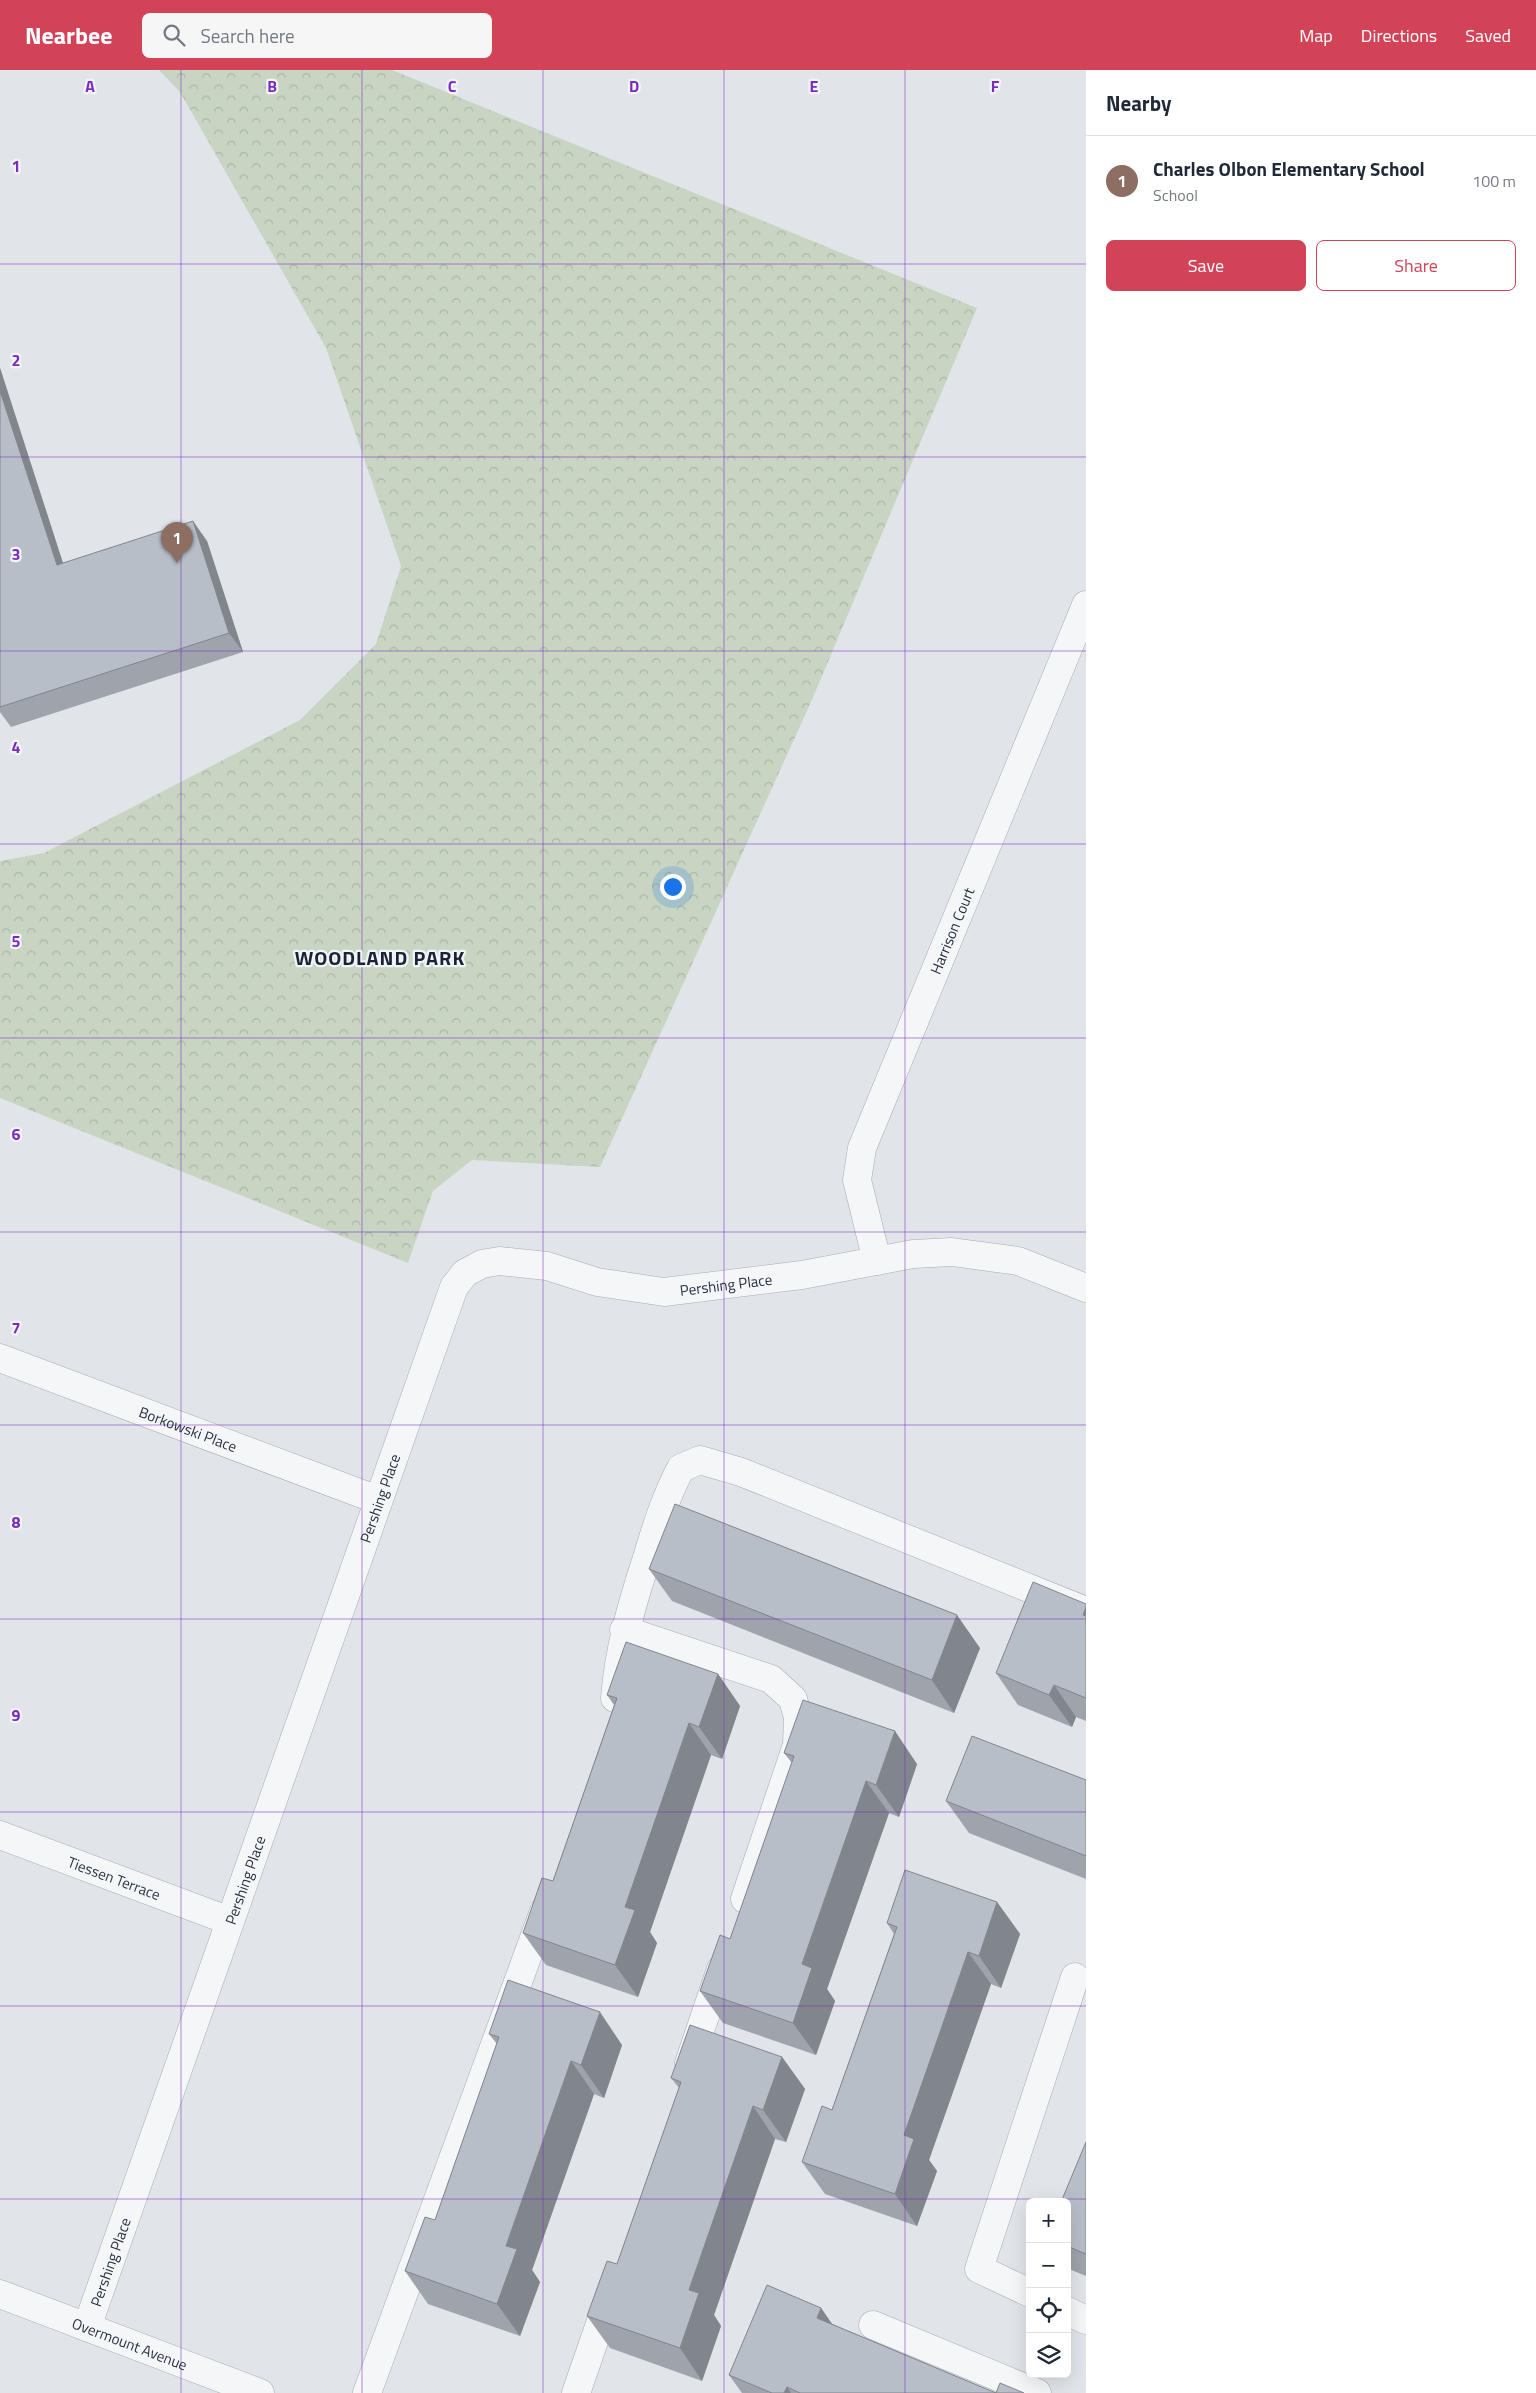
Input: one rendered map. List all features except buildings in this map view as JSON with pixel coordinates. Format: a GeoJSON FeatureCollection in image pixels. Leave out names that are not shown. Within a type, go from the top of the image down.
{"type":"FeatureCollection","features":[{"type":"Feature","properties":{"kind":"street","name":"Harrison Court"},"geometry":{"type":"LineString","coordinates":[[877,1261],[857,1180],[862,1148],[882,1094],[1086,606]]}},
{"type":"Feature","properties":{"kind":"street","name":"Pershing Place"},"geometry":{"type":"LineString","coordinates":[[87,2327],[454,1287],[466,1273],[482,1264],[499,1261],[547,1266],[597,1282],[664,1292],[802,1275],[913,1254],[952,1252],[1018,1261],[1086,1288]]}},
{"type":"Feature","properties":{"kind":"street","name":"Borkowski Place"},"geometry":{"type":"LineString","coordinates":[[0,1358],[378,1500]]}},
{"type":"Feature","properties":{"kind":"street"},"geometry":{"type":"LineString","coordinates":[[614,1721],[617,1671],[624,1630],[666,1494],[681,1468],[700,1460],[741,1472],[1086,1611]]}},
{"type":"Feature","properties":{"kind":"street"},"geometry":{"type":"LineString","coordinates":[[624,1630],[771,1678],[793,1699],[798,1718],[797,1745],[682,2084]]}},
{"type":"Feature","properties":{"kind":"street","name":"Tiessen Terrace"},"geometry":{"type":"LineString","coordinates":[[0,1835],[230,1921]]}},
{"type":"Feature","properties":{"kind":"street"},"geometry":{"type":"LineString","coordinates":[[367,2393],[552,1889]]}},
{"type":"Feature","properties":{"kind":"street"},"geometry":{"type":"LineString","coordinates":[[1026,2291],[979,2269],[1075,1977]]}},
{"type":"Feature","properties":{"kind":"street"},"geometry":{"type":"LineString","coordinates":[[576,2393],[618,2271]]}},
{"type":"Feature","properties":{"kind":"street","name":"Overmount Avenue"},"geometry":{"type":"LineString","coordinates":[[0,2294],[260,2393]]}},
{"type":"Feature","properties":{"kind":"street"},"geometry":{"type":"LineString","coordinates":[[1071,2313],[1086,2320]]}},
{"type":"Feature","properties":{"kind":"street"},"geometry":{"type":"LineString","coordinates":[[872,2324],[1037,2393]]}},
{"type":"Feature","properties":{"kind":"green space"},"geometry":{"type":"Polygon","coordinates":[[[159,70],[392,70],[977,308],[811,702],[600,1167],[472,1160],[433,1191],[408,1263],[0,1098],[0,861],[44,853],[300,720],[376,644],[401,566],[326,348],[180,92],[159,70]]]}},
{"type":"Feature","properties":{"kind":"place","name":"Charles Olbon Elementary School"},"geometry":{"type":"Point","coordinates":[177,563]}},
{"type":"Feature","properties":{"kind":"district","name":"WOODLAND PARK"},"geometry":{"type":"Point","coordinates":[380,957]}}]}
